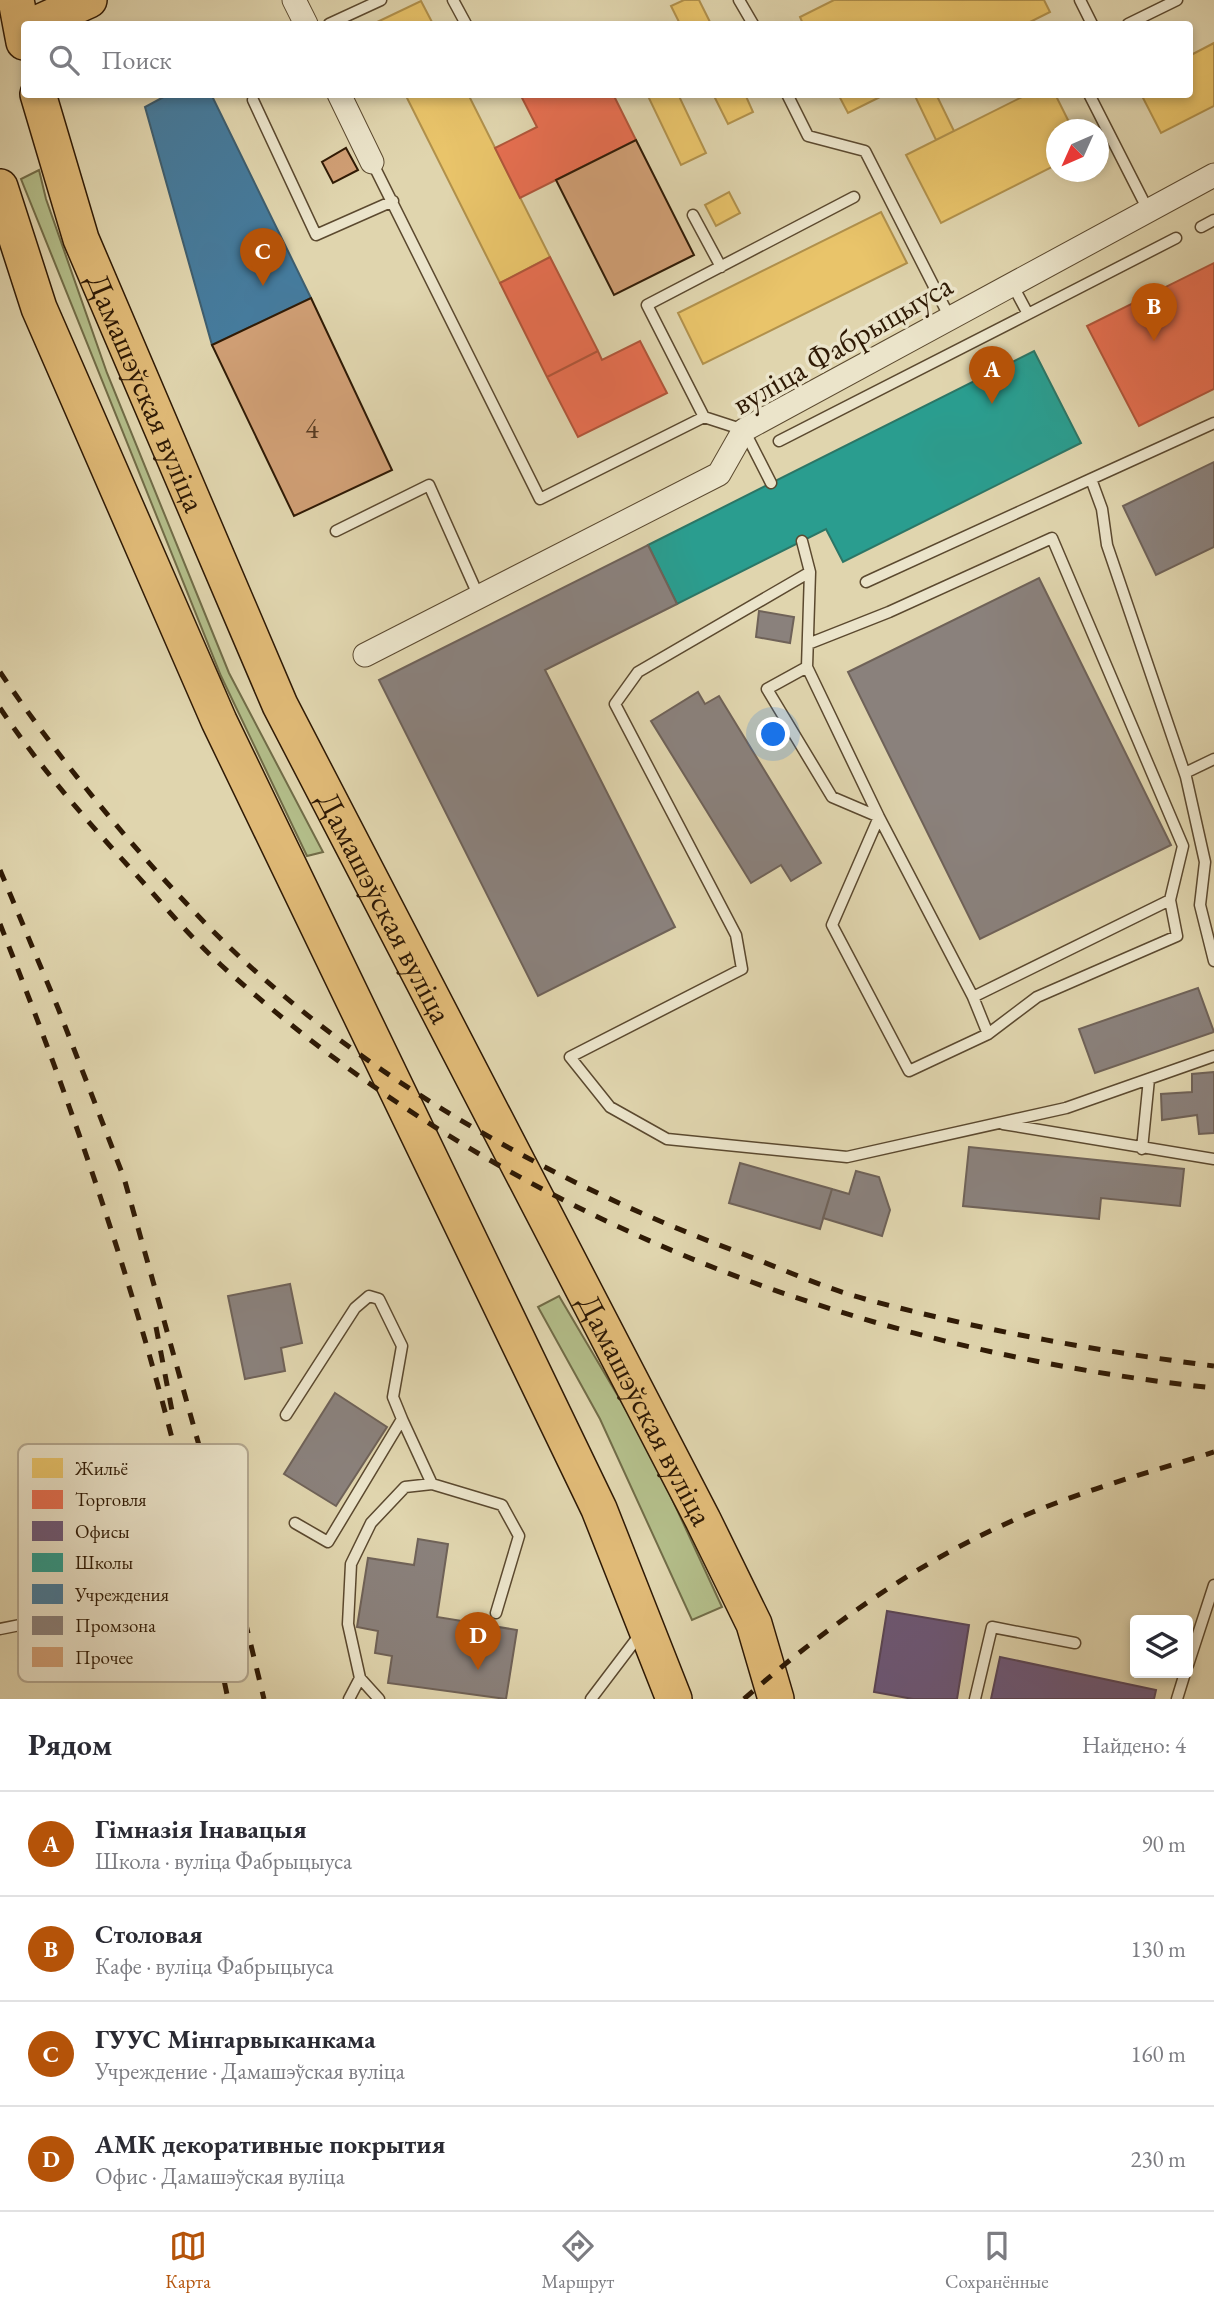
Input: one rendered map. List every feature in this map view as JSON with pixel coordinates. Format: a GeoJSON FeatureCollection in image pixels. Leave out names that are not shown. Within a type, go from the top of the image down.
{"type":"FeatureCollection","features":[{"type":"Feature","properties":{"kind":"main road"},"geometry":{"type":"LineString","coordinates":[[38,21],[89,0]]}},
{"type":"Feature","properties":{"kind":"main road","name":"Дамашэўская вуліца"},"geometry":{"type":"LineString","coordinates":[[39,98],[81,239],[279,705],[703,1520],[754,1624],[776,1699]]}},
{"type":"Feature","properties":{"kind":"main road","name":"Дамашэўская вуліца"},"geometry":{"type":"LineString","coordinates":[[0,187],[8,229],[39,308],[219,721],[599,1509],[674,1699]]}},
{"type":"Feature","properties":{"kind":"street"},"geometry":{"type":"LineString","coordinates":[[294,0],[304,21]]}},
{"type":"Feature","properties":{"kind":"street"},"geometry":{"type":"LineString","coordinates":[[341,98],[372,162]]}},
{"type":"Feature","properties":{"kind":"street","name":"вуліца Фабрыцыуса"},"geometry":{"type":"LineString","coordinates":[[365,655],[719,474],[744,430],[1214,175]]}},
{"type":"Feature","properties":{"kind":"lane"},"geometry":{"type":"LineString","coordinates":[[336,21],[381,0]]}},
{"type":"Feature","properties":{"kind":"lane"},"geometry":{"type":"LineString","coordinates":[[453,0],[464,21]]}},
{"type":"Feature","properties":{"kind":"lane"},"geometry":{"type":"LineString","coordinates":[[739,0],[750,21]]}},
{"type":"Feature","properties":{"kind":"lane"},"geometry":{"type":"LineString","coordinates":[[1080,0],[1090,21]]}},
{"type":"Feature","properties":{"kind":"lane"},"geometry":{"type":"LineString","coordinates":[[1134,21],[1177,0]]}},
{"type":"Feature","properties":{"kind":"lane"},"geometry":{"type":"LineString","coordinates":[[789,98],[808,136],[865,151],[950,318]]}},
{"type":"Feature","properties":{"kind":"lane"},"geometry":{"type":"LineString","coordinates":[[1091,98],[1148,209]]}},
{"type":"Feature","properties":{"kind":"lane"},"geometry":{"type":"LineString","coordinates":[[253,100],[316,235],[393,201]]}},
{"type":"Feature","properties":{"kind":"lane"},"geometry":{"type":"LineString","coordinates":[[372,162],[540,499],[704,417],[744,430],[771,483]]}},
{"type":"Feature","properties":{"kind":"lane"},"geometry":{"type":"LineString","coordinates":[[704,417],[647,305],[854,197]]}},
{"type":"Feature","properties":{"kind":"lane"},"geometry":{"type":"LineString","coordinates":[[693,215],[721,267]]}},
{"type":"Feature","properties":{"kind":"lane"},"geometry":{"type":"LineString","coordinates":[[1201,227],[1214,220]]}},
{"type":"Feature","properties":{"kind":"lane"},"geometry":{"type":"LineString","coordinates":[[779,441],[1177,238]]}},
{"type":"Feature","properties":{"kind":"lane"},"geometry":{"type":"LineString","coordinates":[[1012,284],[1028,314]]}},
{"type":"Feature","properties":{"kind":"lane"},"geometry":{"type":"LineString","coordinates":[[866,582],[1214,423]]}},
{"type":"Feature","properties":{"kind":"lane"},"geometry":{"type":"LineString","coordinates":[[1091,479],[1102,509],[1107,545],[1185,773],[1205,862],[1200,905],[1214,961]]}},
{"type":"Feature","properties":{"kind":"lane"},"geometry":{"type":"LineString","coordinates":[[336,531],[429,485],[479,597]]}},
{"type":"Feature","properties":{"kind":"lane"},"geometry":{"type":"LineString","coordinates":[[808,644],[889,612],[1052,538],[1182,846],[1170,900],[1178,936],[1037,998],[988,1034],[909,1071],[832,925],[879,817]]}},
{"type":"Feature","properties":{"kind":"lane"},"geometry":{"type":"LineString","coordinates":[[802,541],[810,572],[807,667],[879,817],[973,997],[988,1034]]}},
{"type":"Feature","properties":{"kind":"lane"},"geometry":{"type":"LineString","coordinates":[[810,572],[638,672],[615,704],[736,935],[742,969],[570,1057],[610,1107],[667,1139],[847,1157],[1066,1108],[1214,1056]]}},
{"type":"Feature","properties":{"kind":"lane"},"geometry":{"type":"LineString","coordinates":[[807,667],[767,689],[832,797],[879,817]]}},
{"type":"Feature","properties":{"kind":"lane"},"geometry":{"type":"LineString","coordinates":[[1185,773],[1214,759]]}},
{"type":"Feature","properties":{"kind":"lane"},"geometry":{"type":"LineString","coordinates":[[973,997],[1170,900]]}},
{"type":"Feature","properties":{"kind":"lane"},"geometry":{"type":"LineString","coordinates":[[1142,1149],[1149,1079]]}},
{"type":"Feature","properties":{"kind":"lane"},"geometry":{"type":"LineString","coordinates":[[998,1123],[1214,1159]]}},
{"type":"Feature","properties":{"kind":"lane"},"geometry":{"type":"LineString","coordinates":[[286,1415],[355,1308],[369,1296],[379,1299],[402,1346],[393,1397],[432,1484]]}},
{"type":"Feature","properties":{"kind":"lane"},"geometry":{"type":"LineString","coordinates":[[295,1522],[328,1542],[402,1419]]}},
{"type":"Feature","properties":{"kind":"lane"},"geometry":{"type":"LineString","coordinates":[[379,1699],[360,1678],[348,1624],[351,1564],[371,1523],[405,1487],[432,1484],[502,1505],[519,1536],[496,1613]]}},
{"type":"Feature","properties":{"kind":"lane"},"geometry":{"type":"LineString","coordinates":[[1193,1650],[1214,1585]]}},
{"type":"Feature","properties":{"kind":"lane"},"geometry":{"type":"LineString","coordinates":[[0,1629],[18,1625]]}},
{"type":"Feature","properties":{"kind":"lane"},"geometry":{"type":"LineString","coordinates":[[975,1699],[992,1627],[1075,1643]]}},
{"type":"Feature","properties":{"kind":"lane"},"geometry":{"type":"LineString","coordinates":[[591,1699],[645,1628]]}},
{"type":"Feature","properties":{"kind":"lane"},"geometry":{"type":"LineString","coordinates":[[349,1699],[360,1678]]}},
{"type":"Feature","properties":{"kind":"lane"},"geometry":{"type":"LineString","coordinates":[[1177,1699],[1183,1678]]}},
{"type":"Feature","properties":{"kind":"green space"},"geometry":{"type":"Polygon","coordinates":[[[39,170],[46,199],[107,373],[229,673],[323,852],[307,856],[221,676],[21,179],[39,170]]]}},
{"type":"Feature","properties":{"kind":"green space"},"geometry":{"type":"Polygon","coordinates":[[[559,1296],[648,1447],[722,1607],[692,1620],[600,1419],[538,1307],[559,1296]]]}},
{"type":"Feature","properties":{"kind":"building: Жильё"},"geometry":{"type":"Polygon","coordinates":[[[684,0],[699,0],[710,21],[678,21],[671,6],[684,0]]]}},
{"type":"Feature","properties":{"kind":"building: Жильё"},"geometry":{"type":"Polygon","coordinates":[[[834,0],[1044,0],[1050,12],[1032,21],[802,21],[800,17],[834,0]]]}},
{"type":"Feature","properties":{"kind":"building: Жильё"},"geometry":{"type":"Polygon","coordinates":[[[421,1],[431,21],[379,21],[421,1]]]}},
{"type":"Feature","properties":{"kind":"building: Жильё"},"geometry":{"type":"Polygon","coordinates":[[[1214,43],[1214,106],[1161,133],[1143,98],[1193,98],[1193,54],[1214,43]]]}},
{"type":"Feature","properties":{"kind":"building: Жильё"},"geometry":{"type":"Polygon","coordinates":[[[407,98],[470,98],[550,257],[500,283],[407,98]]]}},
{"type":"Feature","properties":{"kind":"building: Жильё"},"geometry":{"type":"Polygon","coordinates":[[[649,98],[680,98],[706,153],[681,165],[649,98]]]}},
{"type":"Feature","properties":{"kind":"building: Жильё"},"geometry":{"type":"Polygon","coordinates":[[[715,98],[747,98],[753,112],[728,124],[715,98]]]}},
{"type":"Feature","properties":{"kind":"building: Жильё"},"geometry":{"type":"Polygon","coordinates":[[[840,98],[878,98],[848,113],[840,98]]]}},
{"type":"Feature","properties":{"kind":"building: Жильё"},"geometry":{"type":"Polygon","coordinates":[[[916,98],[938,98],[954,131],[936,140],[916,98]]]}},
{"type":"Feature","properties":{"kind":"building: Жильё"},"geometry":{"type":"Polygon","coordinates":[[[1020,98],[1057,98],[1068,119],[1046,119],[1046,170],[941,223],[906,155],[1020,98]]]}},
{"type":"Feature","properties":{"kind":"building: Жильё"},"geometry":{"type":"Polygon","coordinates":[[[729,192],[740,213],[716,226],[705,205],[729,192]]]}},
{"type":"Feature","properties":{"kind":"building: Жильё"},"geometry":{"type":"Polygon","coordinates":[[[881,212],[907,263],[703,364],[678,313],[881,212]]]}},
{"type":"Feature","properties":{"kind":"building: Торговля"},"geometry":{"type":"Polygon","coordinates":[[[522,98],[615,98],[636,140],[520,198],[495,148],[537,127],[522,98]]]}},
{"type":"Feature","properties":{"kind":"building: Торговля"},"geometry":{"type":"Polygon","coordinates":[[[550,257],[598,351],[547,377],[500,283],[550,257]]]}},
{"type":"Feature","properties":{"kind":"building: Торговля"},"geometry":{"type":"Polygon","coordinates":[[[1214,263],[1214,389],[1139,426],[1087,326],[1214,263]]]}},
{"type":"Feature","properties":{"kind":"building: Торговля"},"geometry":{"type":"Polygon","coordinates":[[[640,341],[667,393],[578,437],[547,377],[598,351],[602,360],[640,341]]]}},
{"type":"Feature","properties":{"kind":"building: Офисы"},"geometry":{"type":"Polygon","coordinates":[[[887,1611],[969,1625],[957,1699],[913,1699],[874,1692],[887,1611]]]}},
{"type":"Feature","properties":{"kind":"building: Офисы"},"geometry":{"type":"Polygon","coordinates":[[[1000,1657],[1156,1690],[1154,1699],[991,1699],[1000,1657]]]}},
{"type":"Feature","properties":{"kind":"building: Школы"},"geometry":{"type":"Polygon","coordinates":[[[1034,351],[1081,443],[843,562],[826,529],[677,604],[648,545],[1034,351]]]}},
{"type":"Feature","properties":{"kind":"building: Учреждения"},"geometry":{"type":"Polygon","coordinates":[[[162,98],[213,98],[311,298],[212,345],[145,107],[162,98]]]}},
{"type":"Feature","properties":{"kind":"building: Промзона"},"geometry":{"type":"Polygon","coordinates":[[[1214,462],[1214,547],[1156,575],[1123,506],[1214,462]]]}},
{"type":"Feature","properties":{"kind":"building: Промзона"},"geometry":{"type":"Polygon","coordinates":[[[648,545],[677,604],[545,670],[675,927],[538,996],[379,680],[648,545]]]}},
{"type":"Feature","properties":{"kind":"building: Промзона"},"geometry":{"type":"Polygon","coordinates":[[[1039,578],[1171,845],[980,939],[848,672],[1039,578]]]}},
{"type":"Feature","properties":{"kind":"building: Промзона"},"geometry":{"type":"Polygon","coordinates":[[[759,611],[794,617],[790,643],[756,637],[759,611]]]}},
{"type":"Feature","properties":{"kind":"building: Промзона"},"geometry":{"type":"Polygon","coordinates":[[[698,692],[705,704],[719,696],[821,863],[791,881],[781,865],[751,883],[651,721],[698,692]]]}},
{"type":"Feature","properties":{"kind":"building: Промзона"},"geometry":{"type":"Polygon","coordinates":[[[1198,988],[1214,1032],[1095,1073],[1079,1029],[1198,988]]]}},
{"type":"Feature","properties":{"kind":"building: Промзона"},"geometry":{"type":"Polygon","coordinates":[[[1214,1072],[1214,1133],[1199,1134],[1197,1115],[1162,1120],[1161,1094],[1192,1092],[1192,1074],[1214,1072]]]}},
{"type":"Feature","properties":{"kind":"building: Промзона"},"geometry":{"type":"Polygon","coordinates":[[[969,1147],[1184,1169],[1180,1206],[1101,1198],[1099,1219],[963,1206],[969,1147]]]}},
{"type":"Feature","properties":{"kind":"building: Промзона"},"geometry":{"type":"Polygon","coordinates":[[[740,1163],[832,1189],[820,1229],[729,1203],[740,1163]]]}},
{"type":"Feature","properties":{"kind":"building: Промзона"},"geometry":{"type":"Polygon","coordinates":[[[856,1171],[879,1177],[890,1210],[882,1236],[823,1218],[832,1189],[849,1194],[856,1171]]]}},
{"type":"Feature","properties":{"kind":"building: Промзона"},"geometry":{"type":"Polygon","coordinates":[[[290,1284],[302,1343],[281,1348],[285,1371],[245,1379],[228,1296],[290,1284]]]}},
{"type":"Feature","properties":{"kind":"building: Промзона"},"geometry":{"type":"Polygon","coordinates":[[[335,1393],[387,1427],[336,1506],[284,1474],[335,1393]]]}},
{"type":"Feature","properties":{"kind":"building: Промзона"},"geometry":{"type":"Polygon","coordinates":[[[418,1539],[448,1544],[437,1617],[517,1630],[506,1699],[388,1683],[392,1656],[375,1653],[378,1631],[357,1627],[368,1558],[414,1565],[418,1539]]]}},
{"type":"Feature","properties":{"kind":"building: Прочее"},"geometry":{"type":"Polygon","coordinates":[[[636,140],[694,255],[614,295],[556,180],[636,140]]]}},
{"type":"Feature","properties":{"kind":"building: Прочее"},"geometry":{"type":"Polygon","coordinates":[[[346,148],[358,170],[333,183],[322,162],[346,148]]]}},
{"type":"Feature","properties":{"kind":"building: Прочее"},"geometry":{"type":"Polygon","coordinates":[[[311,298],[392,470],[294,516],[212,345],[311,298]]]}},
{"type":"Feature","properties":{"kind":"railway"},"geometry":{"type":"LineString","coordinates":[[0,672],[98,803],[207,925],[263,978],[323,1027],[454,1116],[593,1191],[664,1223],[849,1294],[908,1310],[1038,1338],[1214,1366]]}},
{"type":"Feature","properties":{"kind":"railway"},"geometry":{"type":"LineString","coordinates":[[0,708],[30,751],[80,812],[186,931],[221,965],[328,1053],[441,1131],[560,1198],[683,1255],[811,1303],[943,1340],[1078,1369],[1214,1388]]}},
{"type":"Feature","properties":{"kind":"railway"},"geometry":{"type":"LineString","coordinates":[[0,870],[58,1008],[124,1178],[199,1444]]}},
{"type":"Feature","properties":{"kind":"railway"},"geometry":{"type":"LineString","coordinates":[[0,924],[57,1073],[110,1225],[173,1444]]}},
{"type":"Feature","properties":{"kind":"railway"},"geometry":{"type":"LineString","coordinates":[[156,1327],[173,1416]]}},
{"type":"Feature","properties":{"kind":"railway"},"geometry":{"type":"LineString","coordinates":[[744,1699],[845,1618],[917,1570],[955,1549],[1055,1503],[1214,1452]]}},
{"type":"Feature","properties":{"kind":"railway"},"geometry":{"type":"LineString","coordinates":[[248,1633],[264,1699]]}},
{"type":"Feature","properties":{"kind":"railway"},"geometry":{"type":"LineString","coordinates":[[225,1682],[228,1699]]}},
{"type":"Feature","properties":{"kind":"place","name":"ГУУС Мінгарвыканкама"},"geometry":{"type":"Point","coordinates":[263,286]}},
{"type":"Feature","properties":{"kind":"place","name":"Столовая"},"geometry":{"type":"Point","coordinates":[1154,341]}},
{"type":"Feature","properties":{"kind":"place","name":"Гімназія Інавацыя"},"geometry":{"type":"Point","coordinates":[992,404]}},
{"type":"Feature","properties":{"kind":"place","name":"АМК декоративные покрытия"},"geometry":{"type":"Point","coordinates":[478,1670]}}]}
